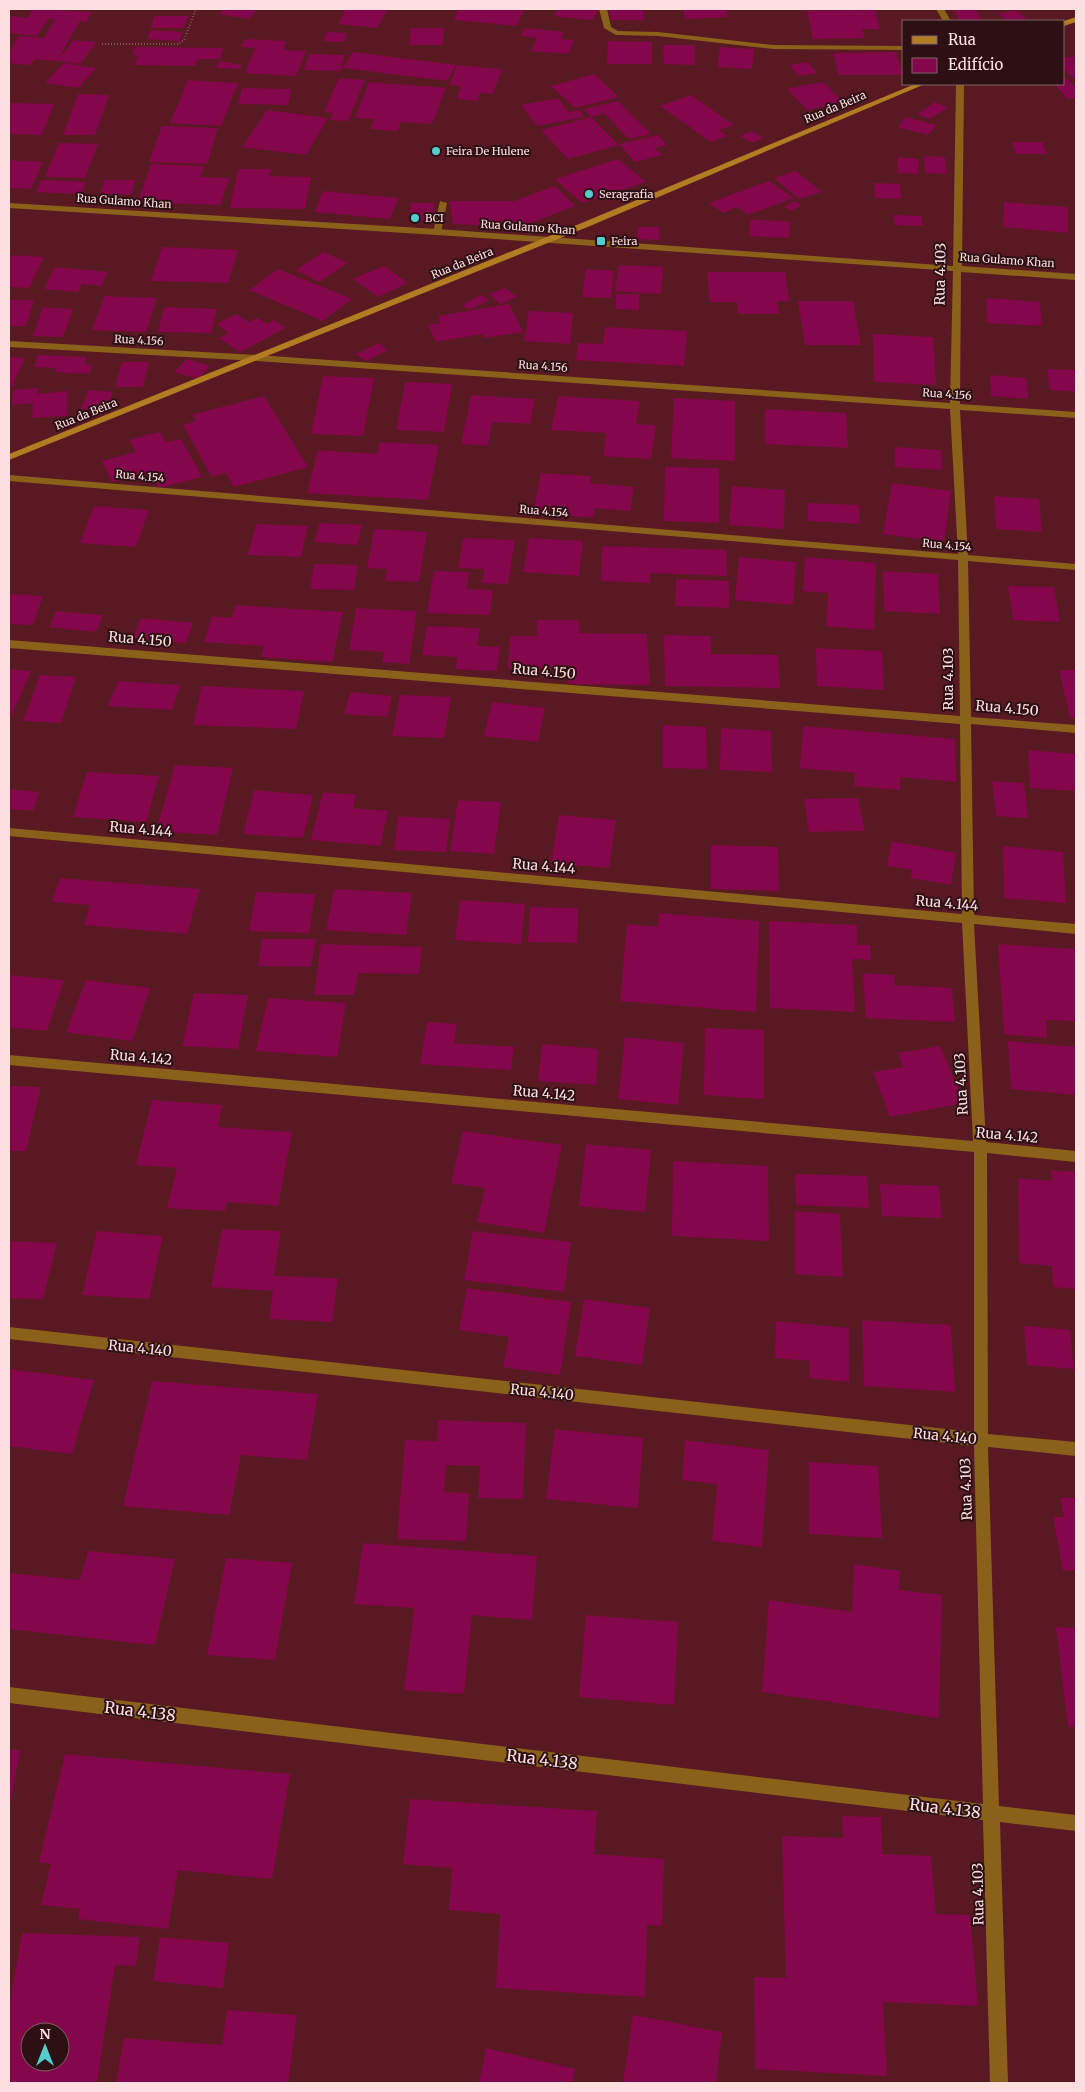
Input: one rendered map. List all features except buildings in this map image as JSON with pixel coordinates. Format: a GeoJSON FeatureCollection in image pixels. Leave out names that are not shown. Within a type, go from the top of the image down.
{"type":"FeatureCollection","features":[{"type":"Feature","properties":{"kind":"main road","name":"Rua da Beira"},"geometry":{"type":"LineString","coordinates":[[9,457],[548,240],[919,85]]}},
{"type":"Feature","properties":{"kind":"street"},"geometry":{"type":"LineString","coordinates":[[603,9],[608,28],[616,33],[658,34],[773,47],[902,48]]}},
{"type":"Feature","properties":{"kind":"street"},"geometry":{"type":"LineString","coordinates":[[940,9],[946,20]]}},
{"type":"Feature","properties":{"kind":"street","name":"Rua 4.103"},"geometry":{"type":"LineString","coordinates":[[960,85],[954,406],[963,559],[968,920],[980,1148],[981,1440],[999,2083]]}},
{"type":"Feature","properties":{"kind":"street"},"geometry":{"type":"LineString","coordinates":[[437,232],[443,203]]}},
{"type":"Feature","properties":{"kind":"street","name":"Rua Gulamo Khan"},"geometry":{"type":"LineString","coordinates":[[9,206],[437,232],[1076,277]]}},
{"type":"Feature","properties":{"kind":"street","name":"Rua 4.156"},"geometry":{"type":"LineString","coordinates":[[9,344],[256,358],[1076,415]]}},
{"type":"Feature","properties":{"kind":"street","name":"Rua 4.154"},"geometry":{"type":"LineString","coordinates":[[9,478],[1076,568]]}},
{"type":"Feature","properties":{"kind":"street","name":"Rua 4.150"},"geometry":{"type":"LineString","coordinates":[[9,644],[1076,729]]}},
{"type":"Feature","properties":{"kind":"street","name":"Rua 4.144"},"geometry":{"type":"LineString","coordinates":[[9,832],[1076,929]]}},
{"type":"Feature","properties":{"kind":"street","name":"Rua 4.142"},"geometry":{"type":"LineString","coordinates":[[9,1060],[1076,1156]]}},
{"type":"Feature","properties":{"kind":"street","name":"Rua 4.140"},"geometry":{"type":"LineString","coordinates":[[9,1333],[1076,1449]]}},
{"type":"Feature","properties":{"kind":"street","name":"Rua 4.138"},"geometry":{"type":"LineString","coordinates":[[9,1695],[1076,1823]]}},
{"type":"Feature","properties":{"kind":"path"},"geometry":{"type":"LineString","coordinates":[[102,44],[178,44],[184,40],[196,9]]}},
{"type":"Feature","properties":{"kind":"place","name":"Feira De Hulene"},"geometry":{"type":"Point","coordinates":[436,151]}},
{"type":"Feature","properties":{"kind":"place","name":"Seragrafia"},"geometry":{"type":"Point","coordinates":[589,194]}},
{"type":"Feature","properties":{"kind":"place","name":"BCI"},"geometry":{"type":"Point","coordinates":[415,218]}},
{"type":"Feature","properties":{"kind":"place","name":"Feira"},"geometry":{"type":"Point","coordinates":[601,241]}}]}
